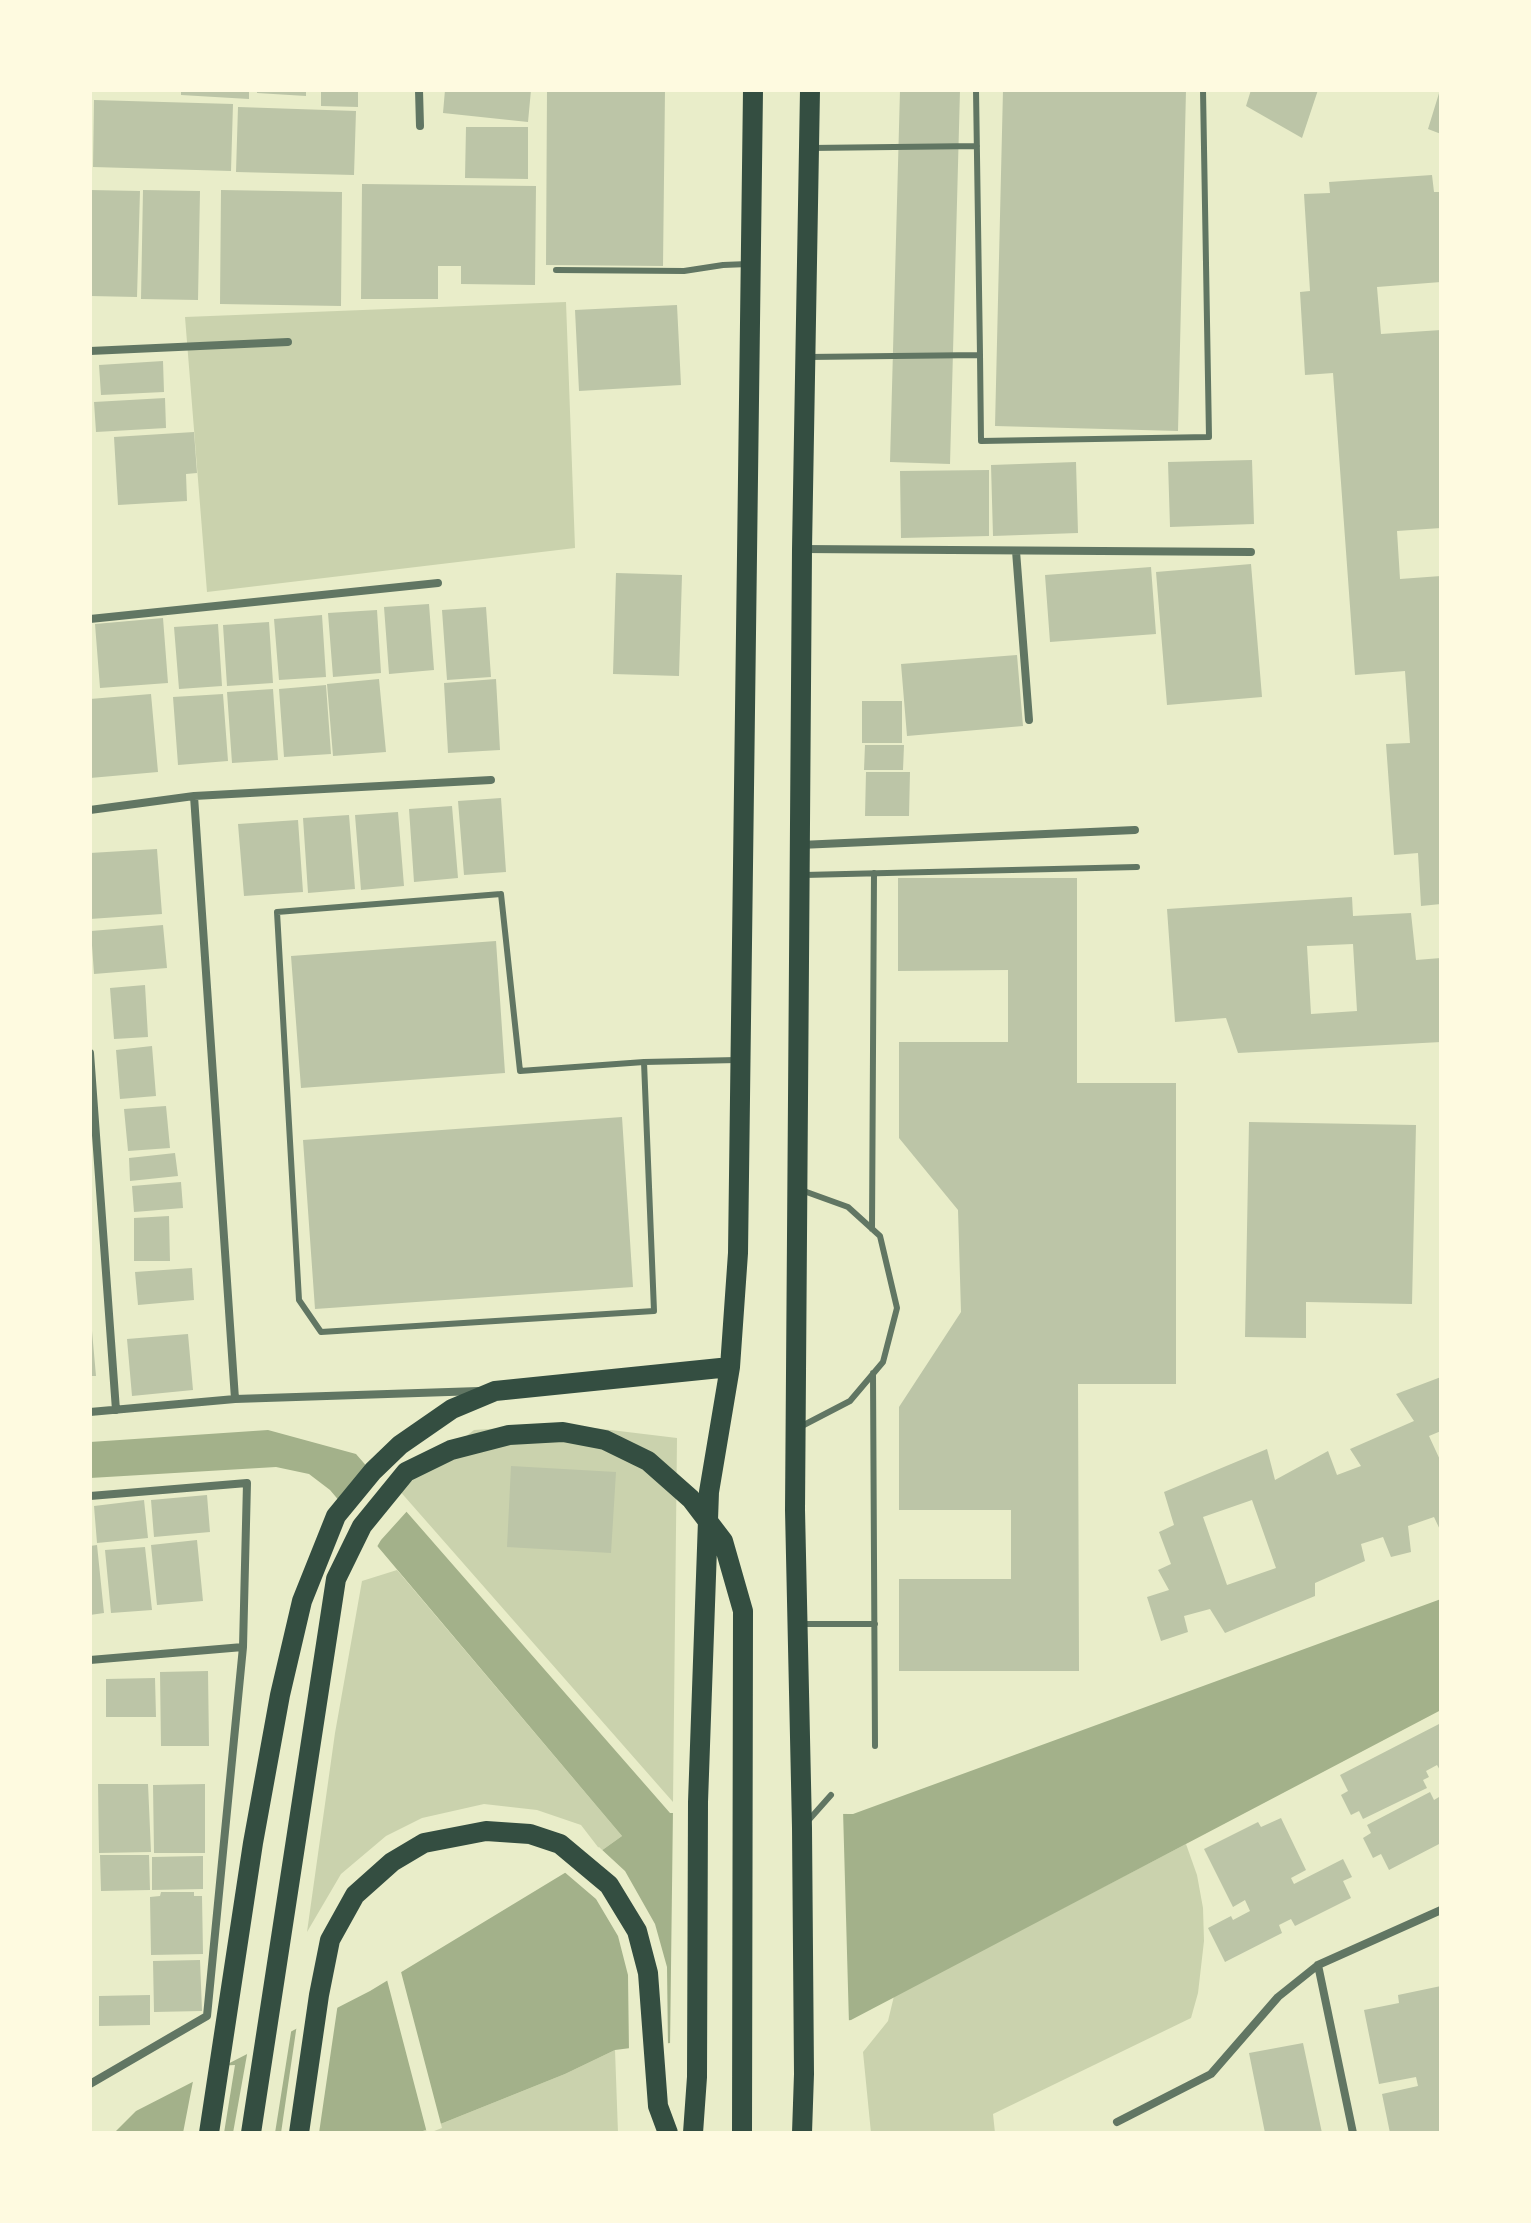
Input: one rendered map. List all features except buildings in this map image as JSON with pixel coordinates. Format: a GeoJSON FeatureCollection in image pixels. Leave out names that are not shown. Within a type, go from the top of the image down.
{"type":"FeatureCollection","features":[{"type":"Feature","properties":{"kind":"main road"},"geometry":{"type":"LineString","coordinates":[[693,2133],[697,2077],[698,1802],[709,1492],[730,1367],[738,1253],[753,90]]}},
{"type":"Feature","properties":{"kind":"main road"},"geometry":{"type":"LineString","coordinates":[[802,2133],[802,1828],[795,1430],[802,549],[810,90]]}},
{"type":"Feature","properties":{"kind":"main road"},"geometry":{"type":"LineString","coordinates":[[209,2133],[253,1843],[280,1695],[302,1601],[336,1516],[373,1471],[400,1445],[452,1409],[495,1391],[730,1367]]}},
{"type":"Feature","properties":{"kind":"main road"},"geometry":{"type":"LineString","coordinates":[[251,2133],[336,1579],[362,1526],[406,1472],[451,1450],[509,1435],[563,1432],[605,1440],[648,1461],[691,1499],[723,1541],[743,1611],[742,2133]]}},
{"type":"Feature","properties":{"kind":"main road"},"geometry":{"type":"LineString","coordinates":[[299,2133],[330,1940],[355,1895],[392,1862],[424,1843],[486,1831],[530,1834],[560,1844],[609,1885],[637,1931],[648,1973],[658,2106],[668,2133]]}},
{"type":"Feature","properties":{"kind":"street"},"geometry":{"type":"LineString","coordinates":[[419,90],[420,126]]}},
{"type":"Feature","properties":{"kind":"street"},"geometry":{"type":"LineString","coordinates":[[90,351],[288,342]]}},
{"type":"Feature","properties":{"kind":"street"},"geometry":{"type":"LineString","coordinates":[[802,549],[1251,552]]}},
{"type":"Feature","properties":{"kind":"street"},"geometry":{"type":"LineString","coordinates":[[1016,551],[1029,720]]}},
{"type":"Feature","properties":{"kind":"street"},"geometry":{"type":"LineString","coordinates":[[90,619],[438,583]]}},
{"type":"Feature","properties":{"kind":"street"},"geometry":{"type":"LineString","coordinates":[[90,810],[194,796],[491,780]]}},
{"type":"Feature","properties":{"kind":"street"},"geometry":{"type":"LineString","coordinates":[[194,796],[235,1399]]}},
{"type":"Feature","properties":{"kind":"street"},"geometry":{"type":"LineString","coordinates":[[800,845],[1135,830]]}},
{"type":"Feature","properties":{"kind":"street"},"geometry":{"type":"LineString","coordinates":[[90,1053],[116,1410]]}},
{"type":"Feature","properties":{"kind":"street"},"geometry":{"type":"LineString","coordinates":[[90,1203],[101,1202]]}},
{"type":"Feature","properties":{"kind":"street"},"geometry":{"type":"LineString","coordinates":[[90,1412],[235,1399],[495,1391]]}},
{"type":"Feature","properties":{"kind":"street"},"geometry":{"type":"LineString","coordinates":[[90,1496],[247,1483],[243,1647],[207,2016],[90,2084]]}},
{"type":"Feature","properties":{"kind":"street"},"geometry":{"type":"LineString","coordinates":[[90,1660],[243,1647]]}},
{"type":"Feature","properties":{"kind":"street"},"geometry":{"type":"LineString","coordinates":[[1117,2122],[1211,2074],[1278,1997],[1318,1965],[1441,1910]]}},
{"type":"Feature","properties":{"kind":"street"},"geometry":{"type":"LineString","coordinates":[[1318,1965],[1353,2133]]}},
{"type":"Feature","properties":{"kind":"lane"},"geometry":{"type":"LineString","coordinates":[[976,90],[981,441],[1209,437],[1203,90]]}},
{"type":"Feature","properties":{"kind":"lane"},"geometry":{"type":"LineString","coordinates":[[808,148],[977,146]]}},
{"type":"Feature","properties":{"kind":"lane"},"geometry":{"type":"LineString","coordinates":[[556,270],[684,271],[751,264]]}},
{"type":"Feature","properties":{"kind":"lane"},"geometry":{"type":"LineString","coordinates":[[806,357],[980,355]]}},
{"type":"Feature","properties":{"kind":"lane"},"geometry":{"type":"LineString","coordinates":[[800,875],[1137,867]]}},
{"type":"Feature","properties":{"kind":"lane"},"geometry":{"type":"LineString","coordinates":[[872,1229],[874,873]]}},
{"type":"Feature","properties":{"kind":"lane"},"geometry":{"type":"LineString","coordinates":[[644,1062],[654,1311],[321,1332],[299,1300],[277,912],[501,894],[520,1071],[644,1062],[740,1060]]}},
{"type":"Feature","properties":{"kind":"lane"},"geometry":{"type":"LineString","coordinates":[[795,1430],[850,1401],[883,1362],[897,1308],[880,1236],[848,1207],[798,1189]]}},
{"type":"Feature","properties":{"kind":"lane"},"geometry":{"type":"LineString","coordinates":[[873,1373],[875,1746]]}},
{"type":"Feature","properties":{"kind":"lane"},"geometry":{"type":"LineString","coordinates":[[797,1623],[875,1624]]}},
{"type":"Feature","properties":{"kind":"lane"},"geometry":{"type":"LineString","coordinates":[[802,1828],[831,1795]]}},
{"type":"Feature","properties":{"kind":"shaded area"},"geometry":{"type":"Polygon","coordinates":[[[566,302],[575,548],[207,592],[185,317],[566,302]]]}},
{"type":"Feature","properties":{"kind":"shaded area"},"geometry":{"type":"Polygon","coordinates":[[[561,1424],[677,1438],[673,1802],[398,1489],[474,1430],[561,1424]]]}},
{"type":"Feature","properties":{"kind":"shaded area"},"geometry":{"type":"Polygon","coordinates":[[[268,1430],[356,1454],[670,1813],[853,1814],[1441,1599],[1441,1710],[851,2020],[615,2050],[565,2074],[418,2133],[114,2133],[136,2111],[370,1991],[622,1836],[330,1490],[309,1474],[276,1467],[90,1478],[90,1442],[268,1430]]]}},
{"type":"Feature","properties":{"kind":"shaded area"},"geometry":{"type":"Polygon","coordinates":[[[397,1570],[622,1836],[601,1851],[581,1825],[537,1810],[484,1804],[422,1818],[386,1836],[341,1874],[307,1932],[335,1733],[362,1581],[397,1570]]]}},
{"type":"Feature","properties":{"kind":"shaded area"},"geometry":{"type":"Polygon","coordinates":[[[1186,1844],[1197,1875],[1203,1908],[1204,1941],[1198,1993],[1191,2018],[993,2114],[995,2133],[871,2133],[863,2052],[888,2021],[894,1996],[1186,1844]]]}},
{"type":"Feature","properties":{"kind":"shaded area"},"geometry":{"type":"Polygon","coordinates":[[[615,2050],[618,2133],[418,2133],[565,2074],[615,2050]]]}},
{"type":"Feature","properties":{"kind":"pier"},"geometry":{"type":"Polygon","coordinates":[[[377,1473],[409,1509],[375,1550],[346,1514],[377,1473]]]}},
{"type":"Feature","properties":{"kind":"pier"},"geometry":{"type":"Polygon","coordinates":[[[673,1809],[843,1810],[849,2024],[670,2047],[673,1809]]]}},
{"type":"Feature","properties":{"kind":"pier"},"geometry":{"type":"Polygon","coordinates":[[[599,1847],[625,1871],[655,1924],[667,1967],[668,2047],[629,2052],[628,1975],[618,1936],[596,1899],[562,1870],[599,1847]]]}},
{"type":"Feature","properties":{"kind":"pier"},"geometry":{"type":"Polygon","coordinates":[[[400,1968],[442,2128],[429,2133],[386,1976],[400,1968]]]}},
{"type":"Feature","properties":{"kind":"pier"},"geometry":{"type":"Polygon","coordinates":[[[338,2003],[319,2133],[281,2133],[297,2024],[338,2003]]]}},
{"type":"Feature","properties":{"kind":"pier"},"geometry":{"type":"Polygon","coordinates":[[[292,2026],[275,2133],[233,2133],[248,2049],[292,2026]]]}},
{"type":"Feature","properties":{"kind":"pier"},"geometry":{"type":"Polygon","coordinates":[[[235,2065],[224,2133],[183,2133],[194,2076],[215,2066],[235,2065]]]}}]}
